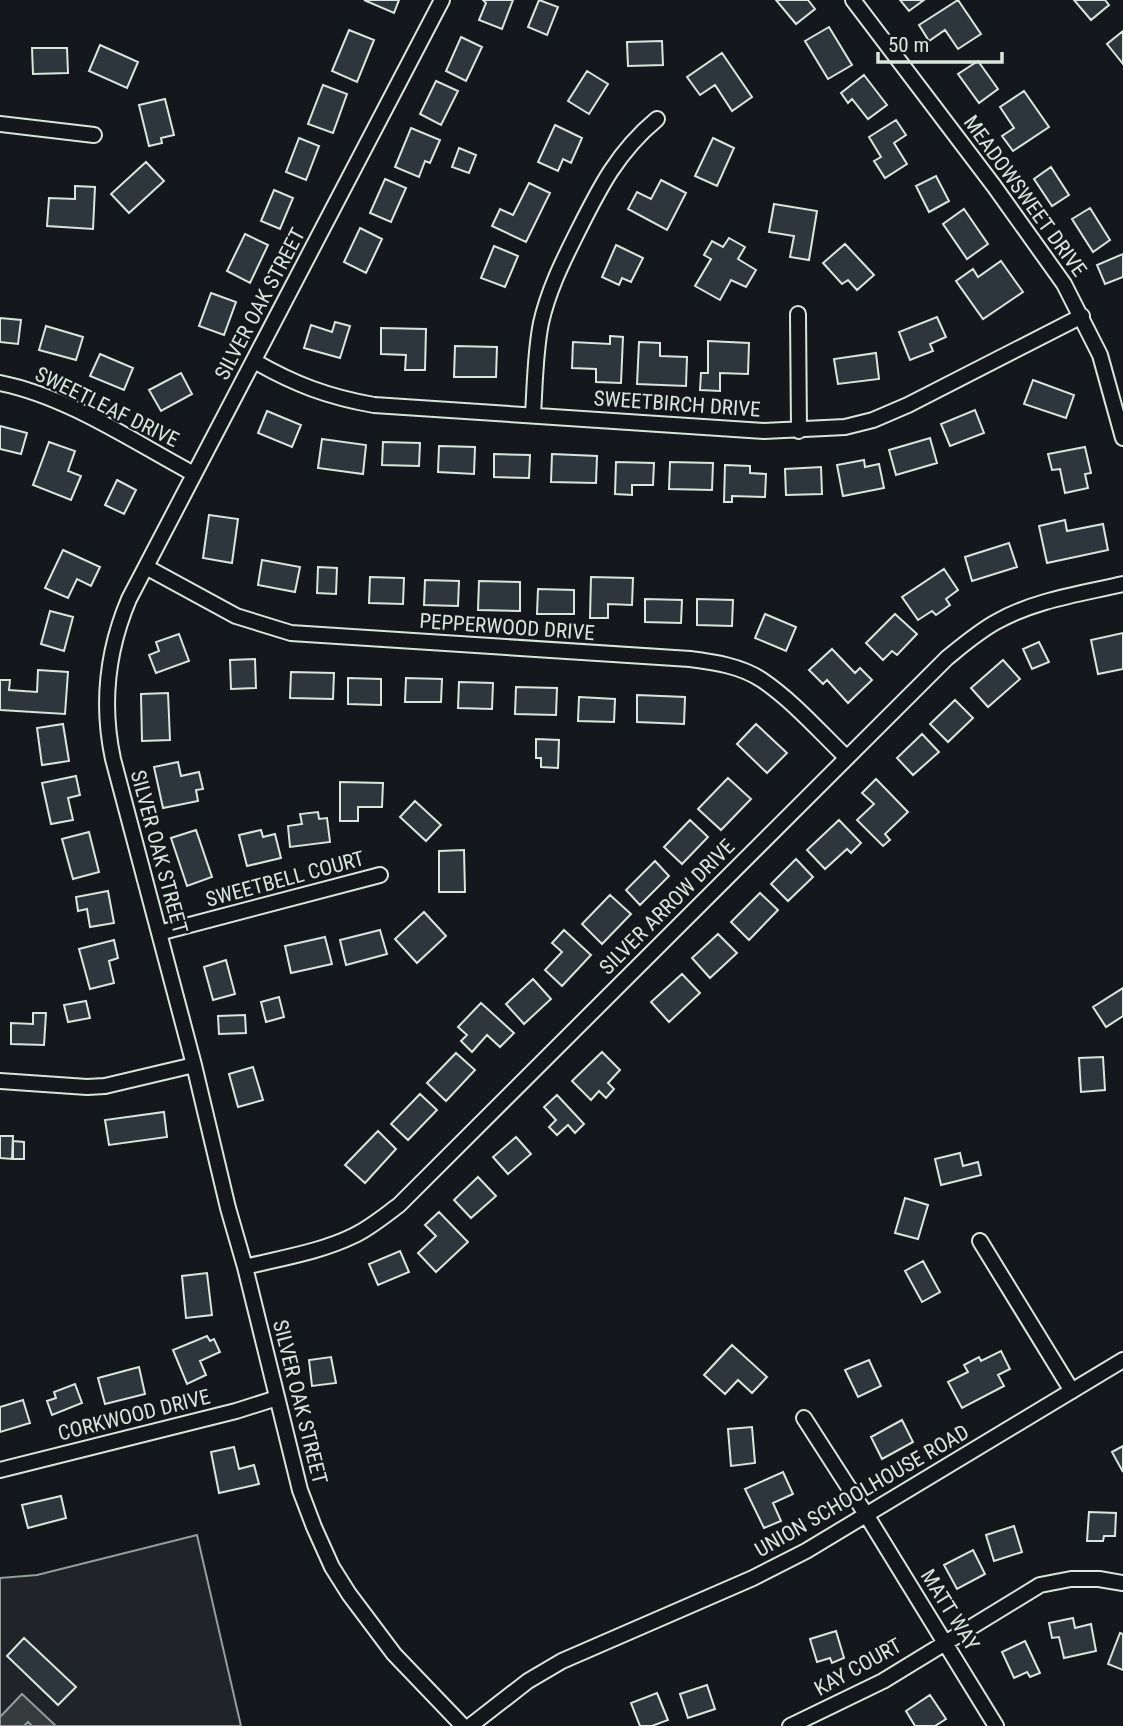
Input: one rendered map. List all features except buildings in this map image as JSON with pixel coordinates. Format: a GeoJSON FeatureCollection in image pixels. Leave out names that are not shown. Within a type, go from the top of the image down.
{"type":"FeatureCollection","features":[{"type":"Feature","properties":{"kind":"street","name":"SILVER OAK STREET"},"geometry":{"type":"LineString","coordinates":[[442,0],[119,623],[111,649],[105,710],[116,772],[194,1065],[300,1490],[332,1567],[349,1594],[394,1654],[463,1726]]}},
{"type":"Feature","properties":{"kind":"street","name":"MEADOWSWEET DRIVE"},"geometry":{"type":"LineString","coordinates":[[853,0],[1049,261],[1082,316],[1100,355],[1123,438]]}},
{"type":"Feature","properties":{"kind":"street"},"geometry":{"type":"LineString","coordinates":[[533,414],[537,354],[552,283],[603,180],[640,133],[657,119]]}},
{"type":"Feature","properties":{"kind":"street"},"geometry":{"type":"LineString","coordinates":[[0,124],[94,135]]}},
{"type":"Feature","properties":{"kind":"street"},"geometry":{"type":"LineString","coordinates":[[798,314],[799,431]]}},
{"type":"Feature","properties":{"kind":"street","name":"SWEETBIRCH DRIVE"},"geometry":{"type":"LineString","coordinates":[[254,361],[314,391],[344,400],[387,406],[764,431],[799,431],[845,427],[873,420],[908,405],[1082,316]]}},
{"type":"Feature","properties":{"kind":"street","name":"SWEETLEAF DRIVE"},"geometry":{"type":"LineString","coordinates":[[0,383],[39,394],[80,413],[194,474]]}},
{"type":"Feature","properties":{"kind":"street","name":"PEPPERWOOD DRIVE"},"geometry":{"type":"LineString","coordinates":[[146,567],[236,616],[291,633],[720,663],[762,680],[847,758]]}},
{"type":"Feature","properties":{"kind":"street","name":"SILVER ARROW DRIVE"},"geometry":{"type":"LineString","coordinates":[[245,1267],[351,1237],[373,1225],[399,1205],[947,658],[989,627],[1022,610],[1052,600],[1123,584]]}},
{"type":"Feature","properties":{"kind":"street","name":"SWEETBELL COURT"},"geometry":{"type":"LineString","coordinates":[[159,933],[380,875]]}},
{"type":"Feature","properties":{"kind":"street"},"geometry":{"type":"LineString","coordinates":[[0,1081],[104,1086],[194,1065]]}},
{"type":"Feature","properties":{"kind":"street"},"geometry":{"type":"LineString","coordinates":[[980,1241],[1072,1391]]}},
{"type":"Feature","properties":{"kind":"street","name":"UNION SCHOOLHOUSE ROAD"},"geometry":{"type":"LineString","coordinates":[[470,1726],[528,1681],[562,1661],[753,1578],[806,1552],[1123,1360]]}},
{"type":"Feature","properties":{"kind":"street","name":"CORKWOOD DRIVE"},"geometry":{"type":"LineString","coordinates":[[0,1470],[277,1398]]}},
{"type":"Feature","properties":{"kind":"street","name":"MATT WAY"},"geometry":{"type":"LineString","coordinates":[[804,1418],[996,1726]]}},
{"type":"Feature","properties":{"kind":"street","name":"KAY COURT"},"geometry":{"type":"LineString","coordinates":[[790,1726],[883,1682],[944,1642],[1040,1586],[1070,1579],[1099,1579],[1123,1583]]}},
{"type":"Feature","properties":{"kind":"shaded area"},"geometry":{"type":"Polygon","coordinates":[[[197,1535],[241,1726],[0,1726],[0,1578],[37,1575],[197,1535]]]}},
{"type":"Feature","properties":{"kind":"shaded area"},"geometry":{"type":"Polygon","coordinates":[[[22,1694],[56,1726],[32,1726],[28,1722],[24,1726],[0,1726],[0,1717],[22,1694]]]}}]}
